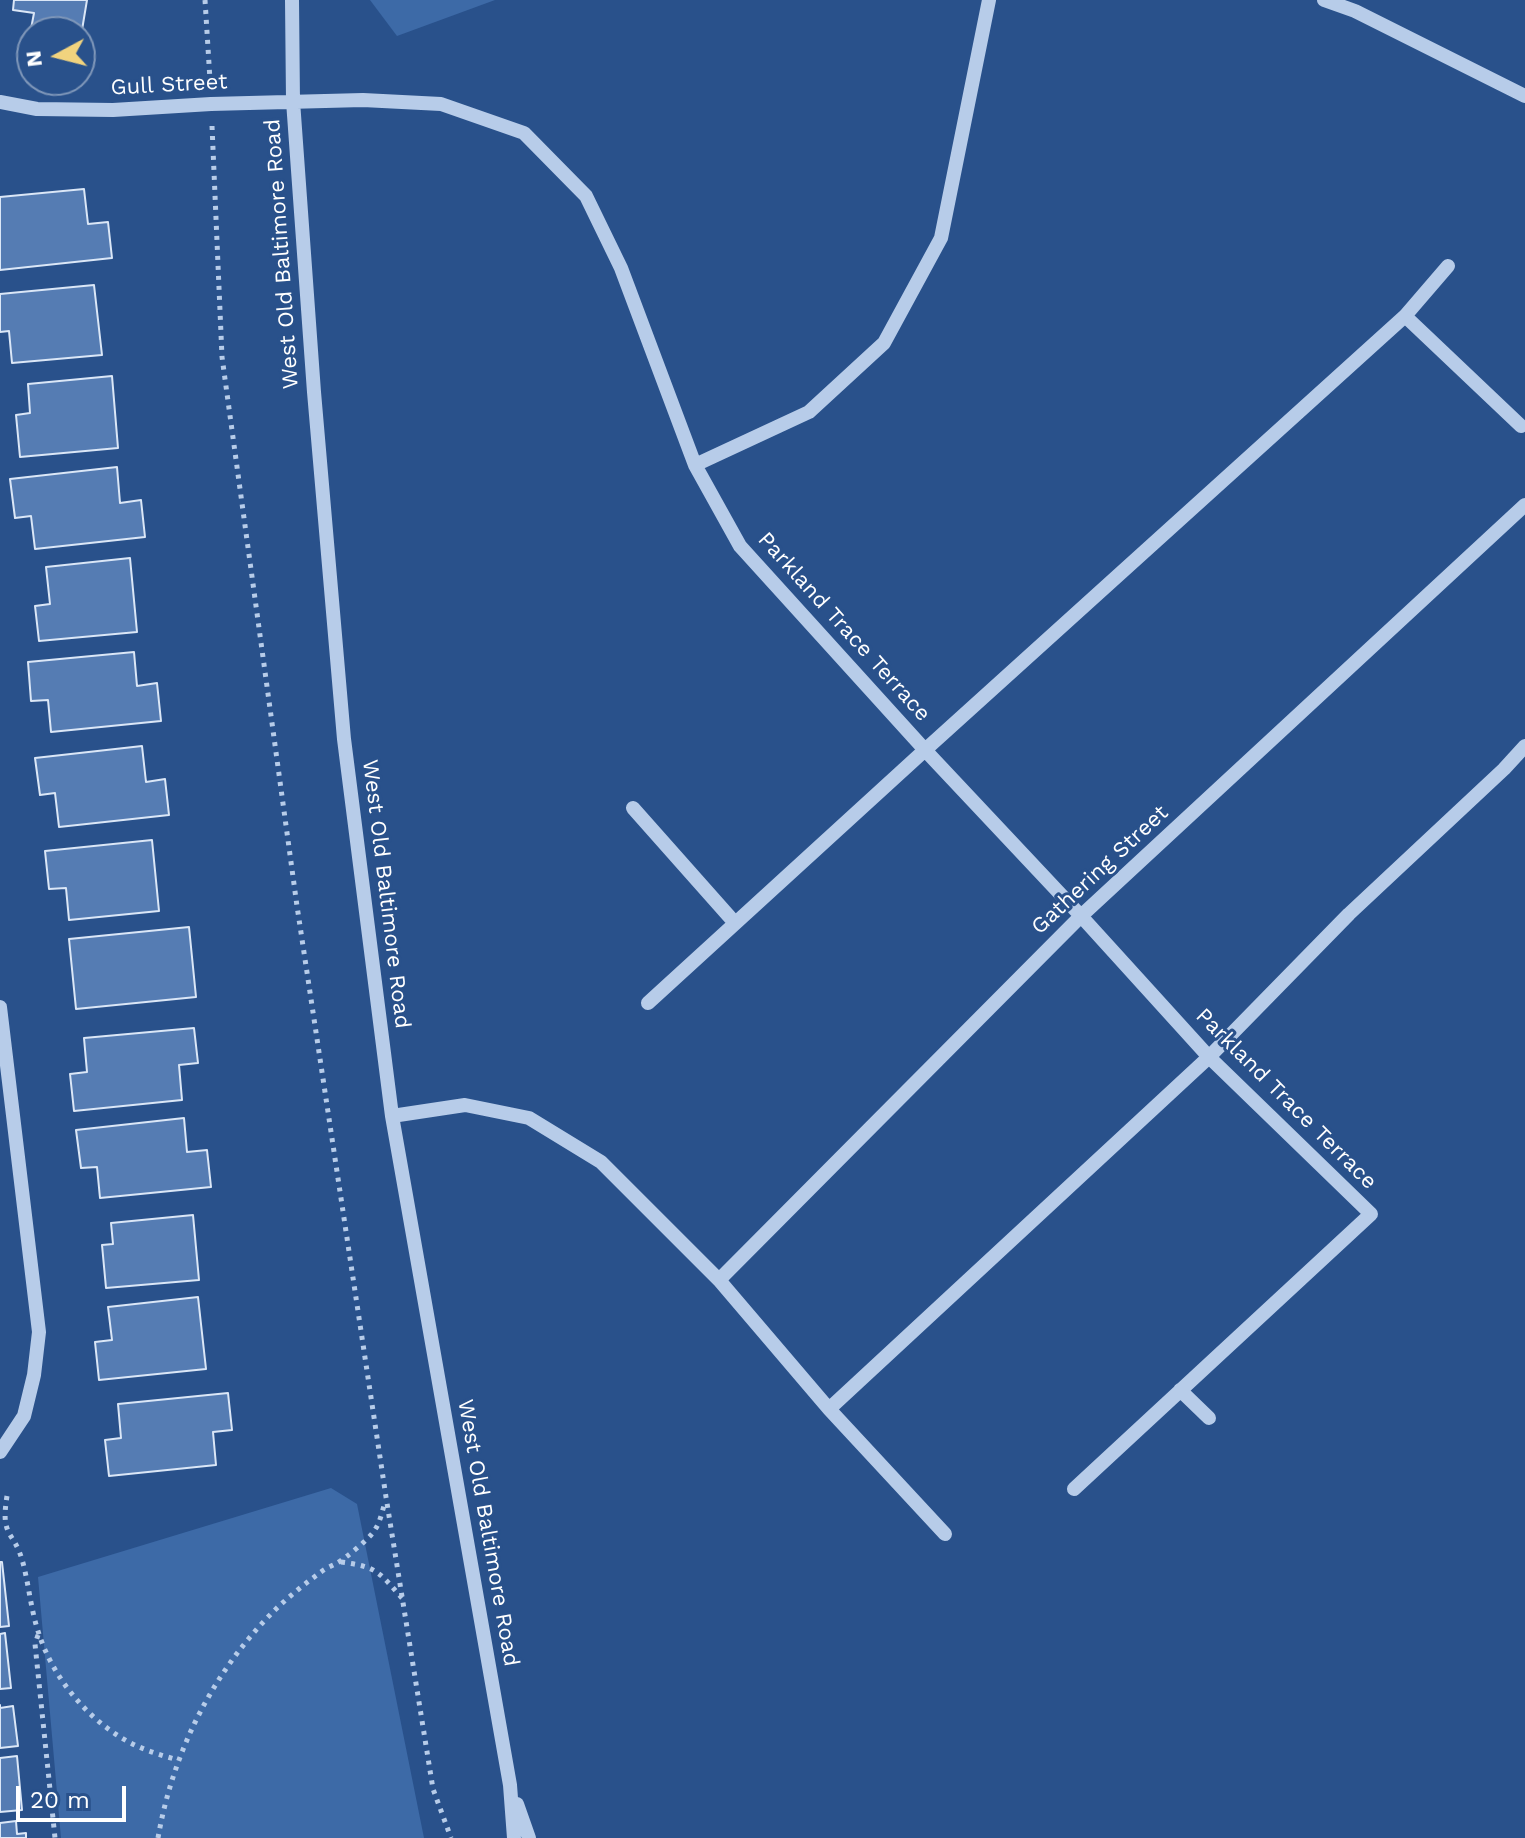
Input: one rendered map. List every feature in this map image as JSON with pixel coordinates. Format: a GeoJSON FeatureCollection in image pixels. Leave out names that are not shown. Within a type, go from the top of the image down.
{"type":"FeatureCollection","features":[{"type":"Feature","properties":{"kind":"street","name":"West Old Baltimore Road"},"geometry":{"type":"LineString","coordinates":[[292,0],[293,101],[344,739],[392,1116],[510,1785],[514,1838]]}},
{"type":"Feature","properties":{"kind":"street"},"geometry":{"type":"LineString","coordinates":[[695,465],[809,412],[884,343],[941,238],[989,0]]}},
{"type":"Feature","properties":{"kind":"street"},"geometry":{"type":"LineString","coordinates":[[1324,0],[1355,11],[1525,96]]}},
{"type":"Feature","properties":{"kind":"street","name":"Parkland Trace Terrace"},"geometry":{"type":"LineString","coordinates":[[293,101],[363,100],[441,104],[524,133],[586,196],[621,268],[695,465],[740,546],[1209,1057],[1371,1214],[1180,1390]]}},
{"type":"Feature","properties":{"kind":"street","name":"Gull Street"},"geometry":{"type":"LineString","coordinates":[[0,102],[37,109],[113,110],[293,101]]}},
{"type":"Feature","properties":{"kind":"street"},"geometry":{"type":"LineString","coordinates":[[648,1003],[1405,316],[1448,266]]}},
{"type":"Feature","properties":{"kind":"street"},"geometry":{"type":"LineString","coordinates":[[1405,316],[1521,426]]}},
{"type":"Feature","properties":{"kind":"street","name":"Gathering Street"},"geometry":{"type":"LineString","coordinates":[[719,1280],[1081,916],[1525,505]]}},
{"type":"Feature","properties":{"kind":"street"},"geometry":{"type":"LineString","coordinates":[[829,1409],[1209,1057],[1349,914],[1525,746]]}},
{"type":"Feature","properties":{"kind":"street"},"geometry":{"type":"LineString","coordinates":[[633,808],[735,923]]}},
{"type":"Feature","properties":{"kind":"street"},"geometry":{"type":"LineString","coordinates":[[0,1007],[39,1332],[34,1375],[24,1416],[0,1452]]}},
{"type":"Feature","properties":{"kind":"street"},"geometry":{"type":"LineString","coordinates":[[392,1116],[465,1105],[529,1118],[601,1162],[719,1280],[829,1409],[945,1534]]}},
{"type":"Feature","properties":{"kind":"street"},"geometry":{"type":"LineString","coordinates":[[1074,1489],[1180,1390],[1209,1418]]}},
{"type":"Feature","properties":{"kind":"street","name":"West Old Baltimore Road"},"geometry":{"type":"LineString","coordinates":[[510,1785],[529,1838]]}},
{"type":"Feature","properties":{"kind":"path"},"geometry":{"type":"LineString","coordinates":[[205,0],[210,82]]}},
{"type":"Feature","properties":{"kind":"path"},"geometry":{"type":"LineString","coordinates":[[212,127],[222,357],[299,922],[433,1789],[451,1838]]}},
{"type":"Feature","properties":{"kind":"path"},"geometry":{"type":"LineString","coordinates":[[7,1496],[2,1528],[22,1558],[38,1634],[57,1673],[74,1697],[113,1733],[138,1746],[178,1760]]}},
{"type":"Feature","properties":{"kind":"path"},"geometry":{"type":"LineString","coordinates":[[158,1838],[178,1760],[216,1683],[239,1651],[279,1607],[373,1533],[386,1497]]}},
{"type":"Feature","properties":{"kind":"path"},"geometry":{"type":"LineString","coordinates":[[340,1562],[364,1565],[379,1573],[403,1599]]}},
{"type":"Feature","properties":{"kind":"path"},"geometry":{"type":"LineString","coordinates":[[38,1634],[35,1644],[55,1838]]}},
{"type":"Feature","properties":{"kind":"shaded area"},"geometry":{"type":"Polygon","coordinates":[[[370,0],[495,0],[397,36],[370,0]]]}},
{"type":"Feature","properties":{"kind":"shaded area"},"geometry":{"type":"Polygon","coordinates":[[[331,1488],[357,1504],[424,1838],[61,1838],[38,1577],[331,1488]]]}},
{"type":"Feature","properties":{"kind":"building"},"geometry":{"type":"Polygon","coordinates":[[[14,0],[87,0],[84,16],[33,16],[34,13],[13,10],[14,0]]]}},
{"type":"Feature","properties":{"kind":"building"},"geometry":{"type":"Polygon","coordinates":[[[84,189],[88,224],[108,222],[112,258],[0,270],[0,197],[84,189]]]}},
{"type":"Feature","properties":{"kind":"building"},"geometry":{"type":"Polygon","coordinates":[[[94,285],[102,355],[12,363],[9,331],[0,332],[0,294],[94,285]]]}},
{"type":"Feature","properties":{"kind":"building"},"geometry":{"type":"Polygon","coordinates":[[[112,376],[118,448],[20,457],[16,415],[30,413],[28,384],[112,376]]]}},
{"type":"Feature","properties":{"kind":"building"},"geometry":{"type":"Polygon","coordinates":[[[117,467],[120,503],[141,500],[145,537],[35,549],[31,516],[15,518],[10,479],[117,467]]]}},
{"type":"Feature","properties":{"kind":"building"},"geometry":{"type":"Polygon","coordinates":[[[130,558],[137,632],[39,641],[35,606],[50,604],[46,567],[130,558]]]}},
{"type":"Feature","properties":{"kind":"building"},"geometry":{"type":"Polygon","coordinates":[[[134,652],[137,686],[157,683],[161,721],[51,732],[48,700],[31,701],[28,662],[134,652]]]}},
{"type":"Feature","properties":{"kind":"building"},"geometry":{"type":"Polygon","coordinates":[[[142,746],[146,782],[165,779],[169,815],[59,827],[55,793],[40,795],[35,758],[142,746]]]}},
{"type":"Feature","properties":{"kind":"building"},"geometry":{"type":"Polygon","coordinates":[[[152,840],[159,911],[69,920],[66,888],[49,889],[45,851],[152,840]]]}},
{"type":"Feature","properties":{"kind":"building"},"geometry":{"type":"Polygon","coordinates":[[[189,927],[196,997],[76,1009],[69,939],[189,927]]]}},
{"type":"Feature","properties":{"kind":"building"},"geometry":{"type":"Polygon","coordinates":[[[194,1028],[198,1063],[179,1065],[182,1100],[74,1111],[70,1074],[87,1072],[84,1038],[194,1028]]]}},
{"type":"Feature","properties":{"kind":"building"},"geometry":{"type":"Polygon","coordinates":[[[184,1118],[187,1152],[207,1150],[211,1187],[100,1198],[97,1167],[81,1168],[76,1130],[184,1118]]]}},
{"type":"Feature","properties":{"kind":"building"},"geometry":{"type":"Polygon","coordinates":[[[193,1215],[199,1280],[106,1288],[102,1245],[113,1244],[111,1223],[193,1215]]]}},
{"type":"Feature","properties":{"kind":"building"},"geometry":{"type":"Polygon","coordinates":[[[198,1297],[206,1369],[99,1380],[95,1342],[112,1340],[108,1307],[198,1297]]]}},
{"type":"Feature","properties":{"kind":"building"},"geometry":{"type":"Polygon","coordinates":[[[228,1393],[232,1430],[213,1432],[216,1465],[109,1476],[105,1440],[121,1438],[118,1404],[228,1393]]]}},
{"type":"Feature","properties":{"kind":"building"},"geometry":{"type":"Polygon","coordinates":[[[0,1562],[9,1626],[0,1627],[0,1562]]]}},
{"type":"Feature","properties":{"kind":"building"},"geometry":{"type":"Polygon","coordinates":[[[5,1633],[11,1688],[0,1689],[0,1634],[5,1633]]]}},
{"type":"Feature","properties":{"kind":"building"},"geometry":{"type":"Polygon","coordinates":[[[13,1706],[18,1746],[0,1748],[0,1708],[13,1706]]]}},
{"type":"Feature","properties":{"kind":"building"},"geometry":{"type":"Polygon","coordinates":[[[17,1756],[22,1810],[0,1812],[0,1758],[17,1756]]]}},
{"type":"Feature","properties":{"kind":"building"},"geometry":{"type":"Polygon","coordinates":[[[16,1821],[17,1834],[26,1833],[26,1838],[0,1838],[0,1823],[16,1821]]]}}]}
